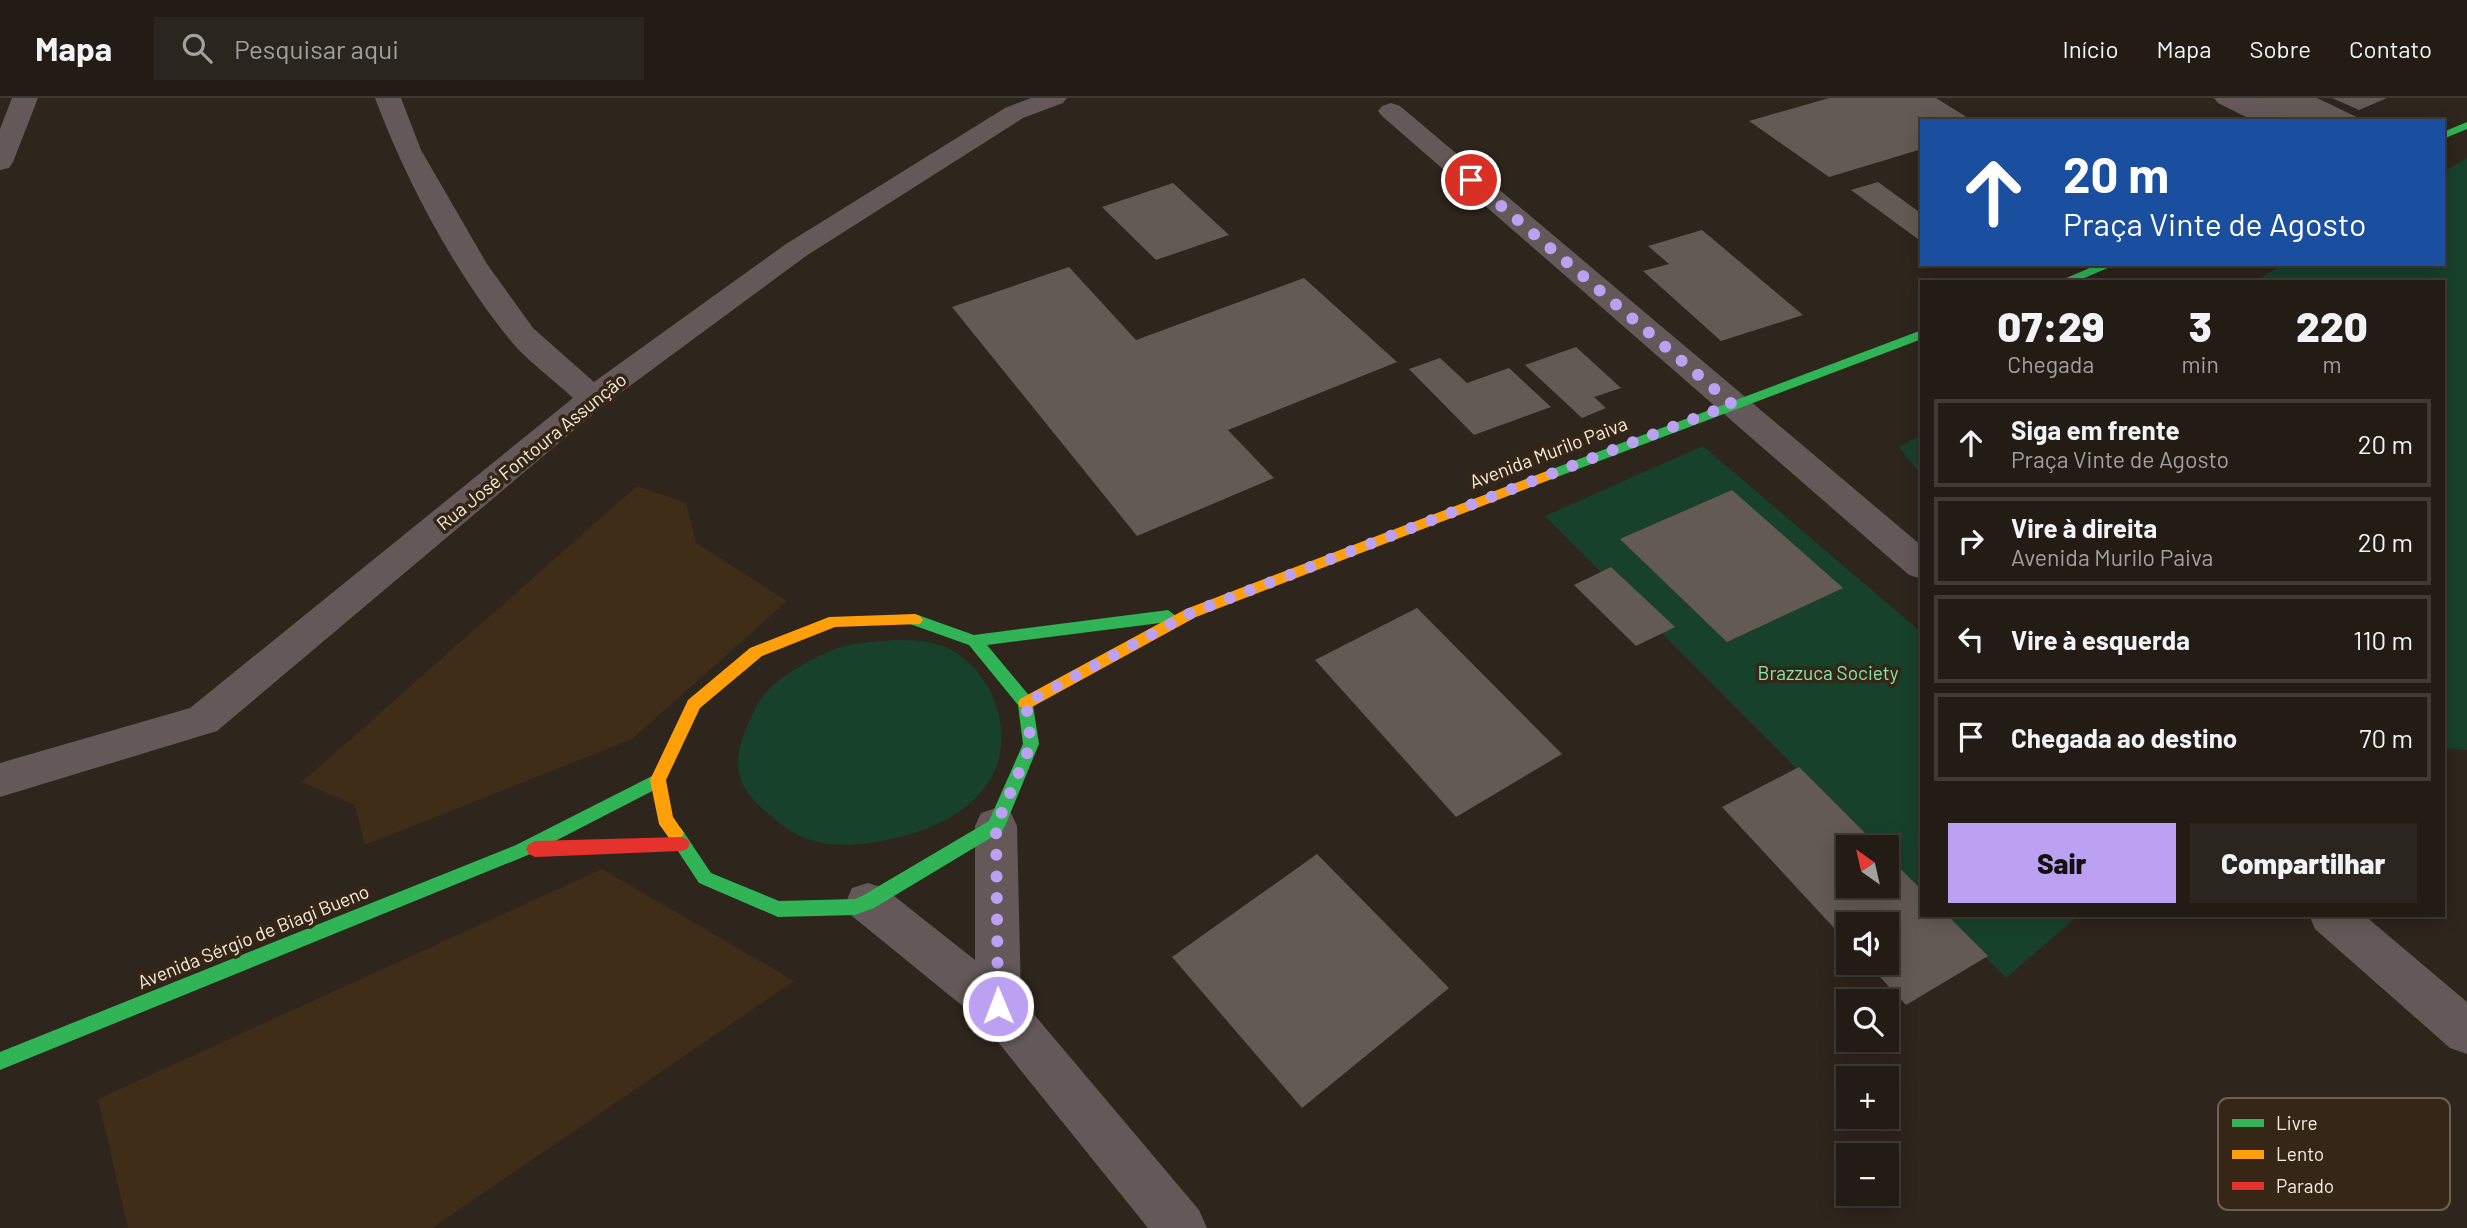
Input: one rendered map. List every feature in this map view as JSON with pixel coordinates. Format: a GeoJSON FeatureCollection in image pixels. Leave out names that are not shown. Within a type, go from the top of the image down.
{"type":"FeatureCollection","features":[{"type":"Feature","properties":{"kind":"street"},"geometry":{"type":"LineString","coordinates":[[0,162],[25,98]]}},
{"type":"Feature","properties":{"kind":"street"},"geometry":{"type":"LineString","coordinates":[[388,98],[408,150],[473,265],[522,335],[593,398]]}},
{"type":"Feature","properties":{"kind":"street","name":"Rua José Fontoura Assunção"},"geometry":{"type":"LineString","coordinates":[[1,780],[203,720],[593,398],[796,250],[1006,105],[1054,98]]}},
{"type":"Feature","properties":{"kind":"street"},"geometry":{"type":"LineString","coordinates":[[2227,98],[2271,119]]}},
{"type":"Feature","properties":{"kind":"street"},"geometry":{"type":"LineString","coordinates":[[1391,111],[1920,564]]}},
{"type":"Feature","properties":{"kind":"street"},"geometry":{"type":"LineString","coordinates":[[2445,135],[2467,125]]}},
{"type":"Feature","properties":{"kind":"street"},"geometry":{"type":"LineString","coordinates":[[2068,280],[2106,266]]}},
{"type":"Feature","properties":{"kind":"street","name":"Avenida Murilo Paiva"},"geometry":{"type":"LineString","coordinates":[[1026,703],[1191,613],[1732,404],[1920,335]]}},
{"type":"Feature","properties":{"kind":"street","name":"Avenida Murilo Paiva"},"geometry":{"type":"LineString","coordinates":[[974,641],[1191,613]]}},
{"type":"Feature","properties":{"kind":"street"},"geometry":{"type":"LineString","coordinates":[[996,826],[868,902],[855,907],[778,909],[705,878],[665,820],[658,780],[694,704],[755,652],[834,621],[915,620],[974,641],[1026,703],[1031,744],[996,826],[998,1006]]}},
{"type":"Feature","properties":{"kind":"street","name":"Avenida Sérgio de Biagi Bueno"},"geometry":{"type":"LineString","coordinates":[[0,1061],[522,850],[658,780]]}},
{"type":"Feature","properties":{"kind":"street","name":"Avenida Sérgio de Biagi Bueno"},"geometry":{"type":"LineString","coordinates":[[522,850],[681,844]]}},
{"type":"Feature","properties":{"kind":"street"},"geometry":{"type":"LineString","coordinates":[[868,902],[998,1006],[1181,1228]]}},
{"type":"Feature","properties":{"kind":"street"},"geometry":{"type":"LineString","coordinates":[[2333,917],[2467,1032]]}},
{"type":"Feature","properties":{"kind":"shaded area"},"geometry":{"type":"Polygon","coordinates":[[[637,486],[686,503],[696,543],[787,601],[632,739],[365,845],[355,805],[302,782],[637,486]]]}},
{"type":"Feature","properties":{"kind":"shaded area"},"geometry":{"type":"Polygon","coordinates":[[[602,869],[794,981],[432,1228],[128,1228],[98,1099],[602,869]]]}},
{"type":"Feature","properties":{"kind":"green space"},"geometry":{"type":"Polygon","coordinates":[[[2467,158],[2467,750],[2445,748],[2445,280],[2256,280],[2281,266],[2445,266],[2445,171],[2467,158]]]}},
{"type":"Feature","properties":{"kind":"green space"},"geometry":{"type":"Polygon","coordinates":[[[1920,436],[1920,474],[1899,447],[1920,436]]]}},
{"type":"Feature","properties":{"kind":"green space","name":"Brazzuca Society"},"geometry":{"type":"Polygon","coordinates":[[[1703,446],[1920,631],[1920,892],[1899,870],[1899,835],[1863,835],[1545,516],[1703,446]]]}},
{"type":"Feature","properties":{"kind":"green space"},"geometry":{"type":"Polygon","coordinates":[[[892,640],[924,641],[946,647],[980,674],[996,706],[1001,724],[999,760],[992,776],[984,789],[962,810],[921,831],[892,839],[843,845],[800,836],[782,825],[754,801],[741,781],[738,759],[743,735],[753,713],[771,687],[810,661],[842,647],[892,640]]]}},
{"type":"Feature","properties":{"kind":"green space"},"geometry":{"type":"Polygon","coordinates":[[[1946,917],[2077,917],[2006,978],[1946,917]]]}},
{"type":"Feature","properties":{"kind":"building"},"geometry":{"type":"Polygon","coordinates":[[[1829,98],[1936,98],[1970,119],[1920,119],[1920,150],[1829,177],[1749,121],[1829,98]]]}},
{"type":"Feature","properties":{"kind":"building"},"geometry":{"type":"Polygon","coordinates":[[[2239,98],[2317,98],[2361,119],[2281,119],[2239,98]]]}},
{"type":"Feature","properties":{"kind":"building"},"geometry":{"type":"Polygon","coordinates":[[[2332,98],[2387,98],[2359,110],[2332,98]]]}},
{"type":"Feature","properties":{"kind":"building"},"geometry":{"type":"Polygon","coordinates":[[[1878,182],[1920,213],[1920,241],[1851,190],[1878,182]]]}},
{"type":"Feature","properties":{"kind":"building"},"geometry":{"type":"Polygon","coordinates":[[[1173,183],[1229,235],[1156,260],[1102,207],[1173,183]]]}},
{"type":"Feature","properties":{"kind":"building"},"geometry":{"type":"Polygon","coordinates":[[[1702,230],[1803,315],[1721,341],[1643,271],[1669,264],[1648,246],[1702,230]]]}},
{"type":"Feature","properties":{"kind":"building"},"geometry":{"type":"Polygon","coordinates":[[[1069,267],[1136,340],[1304,278],[1397,362],[1228,430],[1274,478],[1137,536],[952,307],[1069,267]]]}},
{"type":"Feature","properties":{"kind":"building"},"geometry":{"type":"Polygon","coordinates":[[[1576,347],[1621,388],[1594,397],[1606,408],[1582,418],[1525,365],[1576,347]]]}},
{"type":"Feature","properties":{"kind":"building"},"geometry":{"type":"Polygon","coordinates":[[[1440,358],[1467,383],[1509,368],[1551,407],[1474,435],[1409,369],[1440,358]]]}},
{"type":"Feature","properties":{"kind":"building"},"geometry":{"type":"Polygon","coordinates":[[[1732,490],[1843,588],[1727,642],[1620,539],[1732,490]]]}},
{"type":"Feature","properties":{"kind":"building"},"geometry":{"type":"Polygon","coordinates":[[[1611,567],[1675,627],[1636,646],[1574,585],[1611,567]]]}},
{"type":"Feature","properties":{"kind":"building"},"geometry":{"type":"Polygon","coordinates":[[[1417,608],[1562,754],[1456,817],[1315,660],[1417,608]]]}},
{"type":"Feature","properties":{"kind":"building"},"geometry":{"type":"Polygon","coordinates":[[[1799,767],[1867,835],[1836,835],[1836,898],[1899,898],[1899,868],[1920,888],[1920,917],[1949,917],[1988,956],[1906,1005],[1899,997],[1899,989],[1891,989],[1878,975],[1899,975],[1899,912],[1836,912],[1836,930],[1722,807],[1799,767]]]}},
{"type":"Feature","properties":{"kind":"building"},"geometry":{"type":"Polygon","coordinates":[[[1317,854],[1449,988],[1302,1108],[1172,957],[1317,854]]]}},
{"type":"Feature","properties":{"kind":"traffic: fast"},"geometry":{"type":"LineString","coordinates":[[2445,135],[2467,125]]}},
{"type":"Feature","properties":{"kind":"traffic: fast"},"geometry":{"type":"LineString","coordinates":[[2068,280],[2106,266]]}},
{"type":"Feature","properties":{"kind":"traffic: fast"},"geometry":{"type":"LineString","coordinates":[[1552,474],[1920,335]]}},
{"type":"Feature","properties":{"kind":"traffic: fast"},"geometry":{"type":"LineString","coordinates":[[974,641],[1168,616]]}},
{"type":"Feature","properties":{"kind":"traffic: fast"},"geometry":{"type":"LineString","coordinates":[[675,833],[705,878],[778,909],[855,907],[868,902],[996,826],[1031,744],[1026,703],[974,641],[915,620]]}},
{"type":"Feature","properties":{"kind":"traffic: fast"},"geometry":{"type":"LineString","coordinates":[[0,1061],[522,850],[658,780]]}},
{"type":"Feature","properties":{"kind":"traffic: slow"},"geometry":{"type":"LineString","coordinates":[[1026,703],[1191,613],[1552,474]]}},
{"type":"Feature","properties":{"kind":"traffic: slow"},"geometry":{"type":"LineString","coordinates":[[675,833],[665,819],[658,780],[694,704],[756,652],[834,621],[915,620]]}},
{"type":"Feature","properties":{"kind":"traffic: jam"},"geometry":{"type":"LineString","coordinates":[[535,849],[681,844]]}},
{"type":"Feature","properties":{"kind":"route"},"geometry":{"type":"LineString","coordinates":[[998,1006],[996,826],[1031,744],[1026,703],[1191,613],[1732,404],[1471,180]]}}]}
